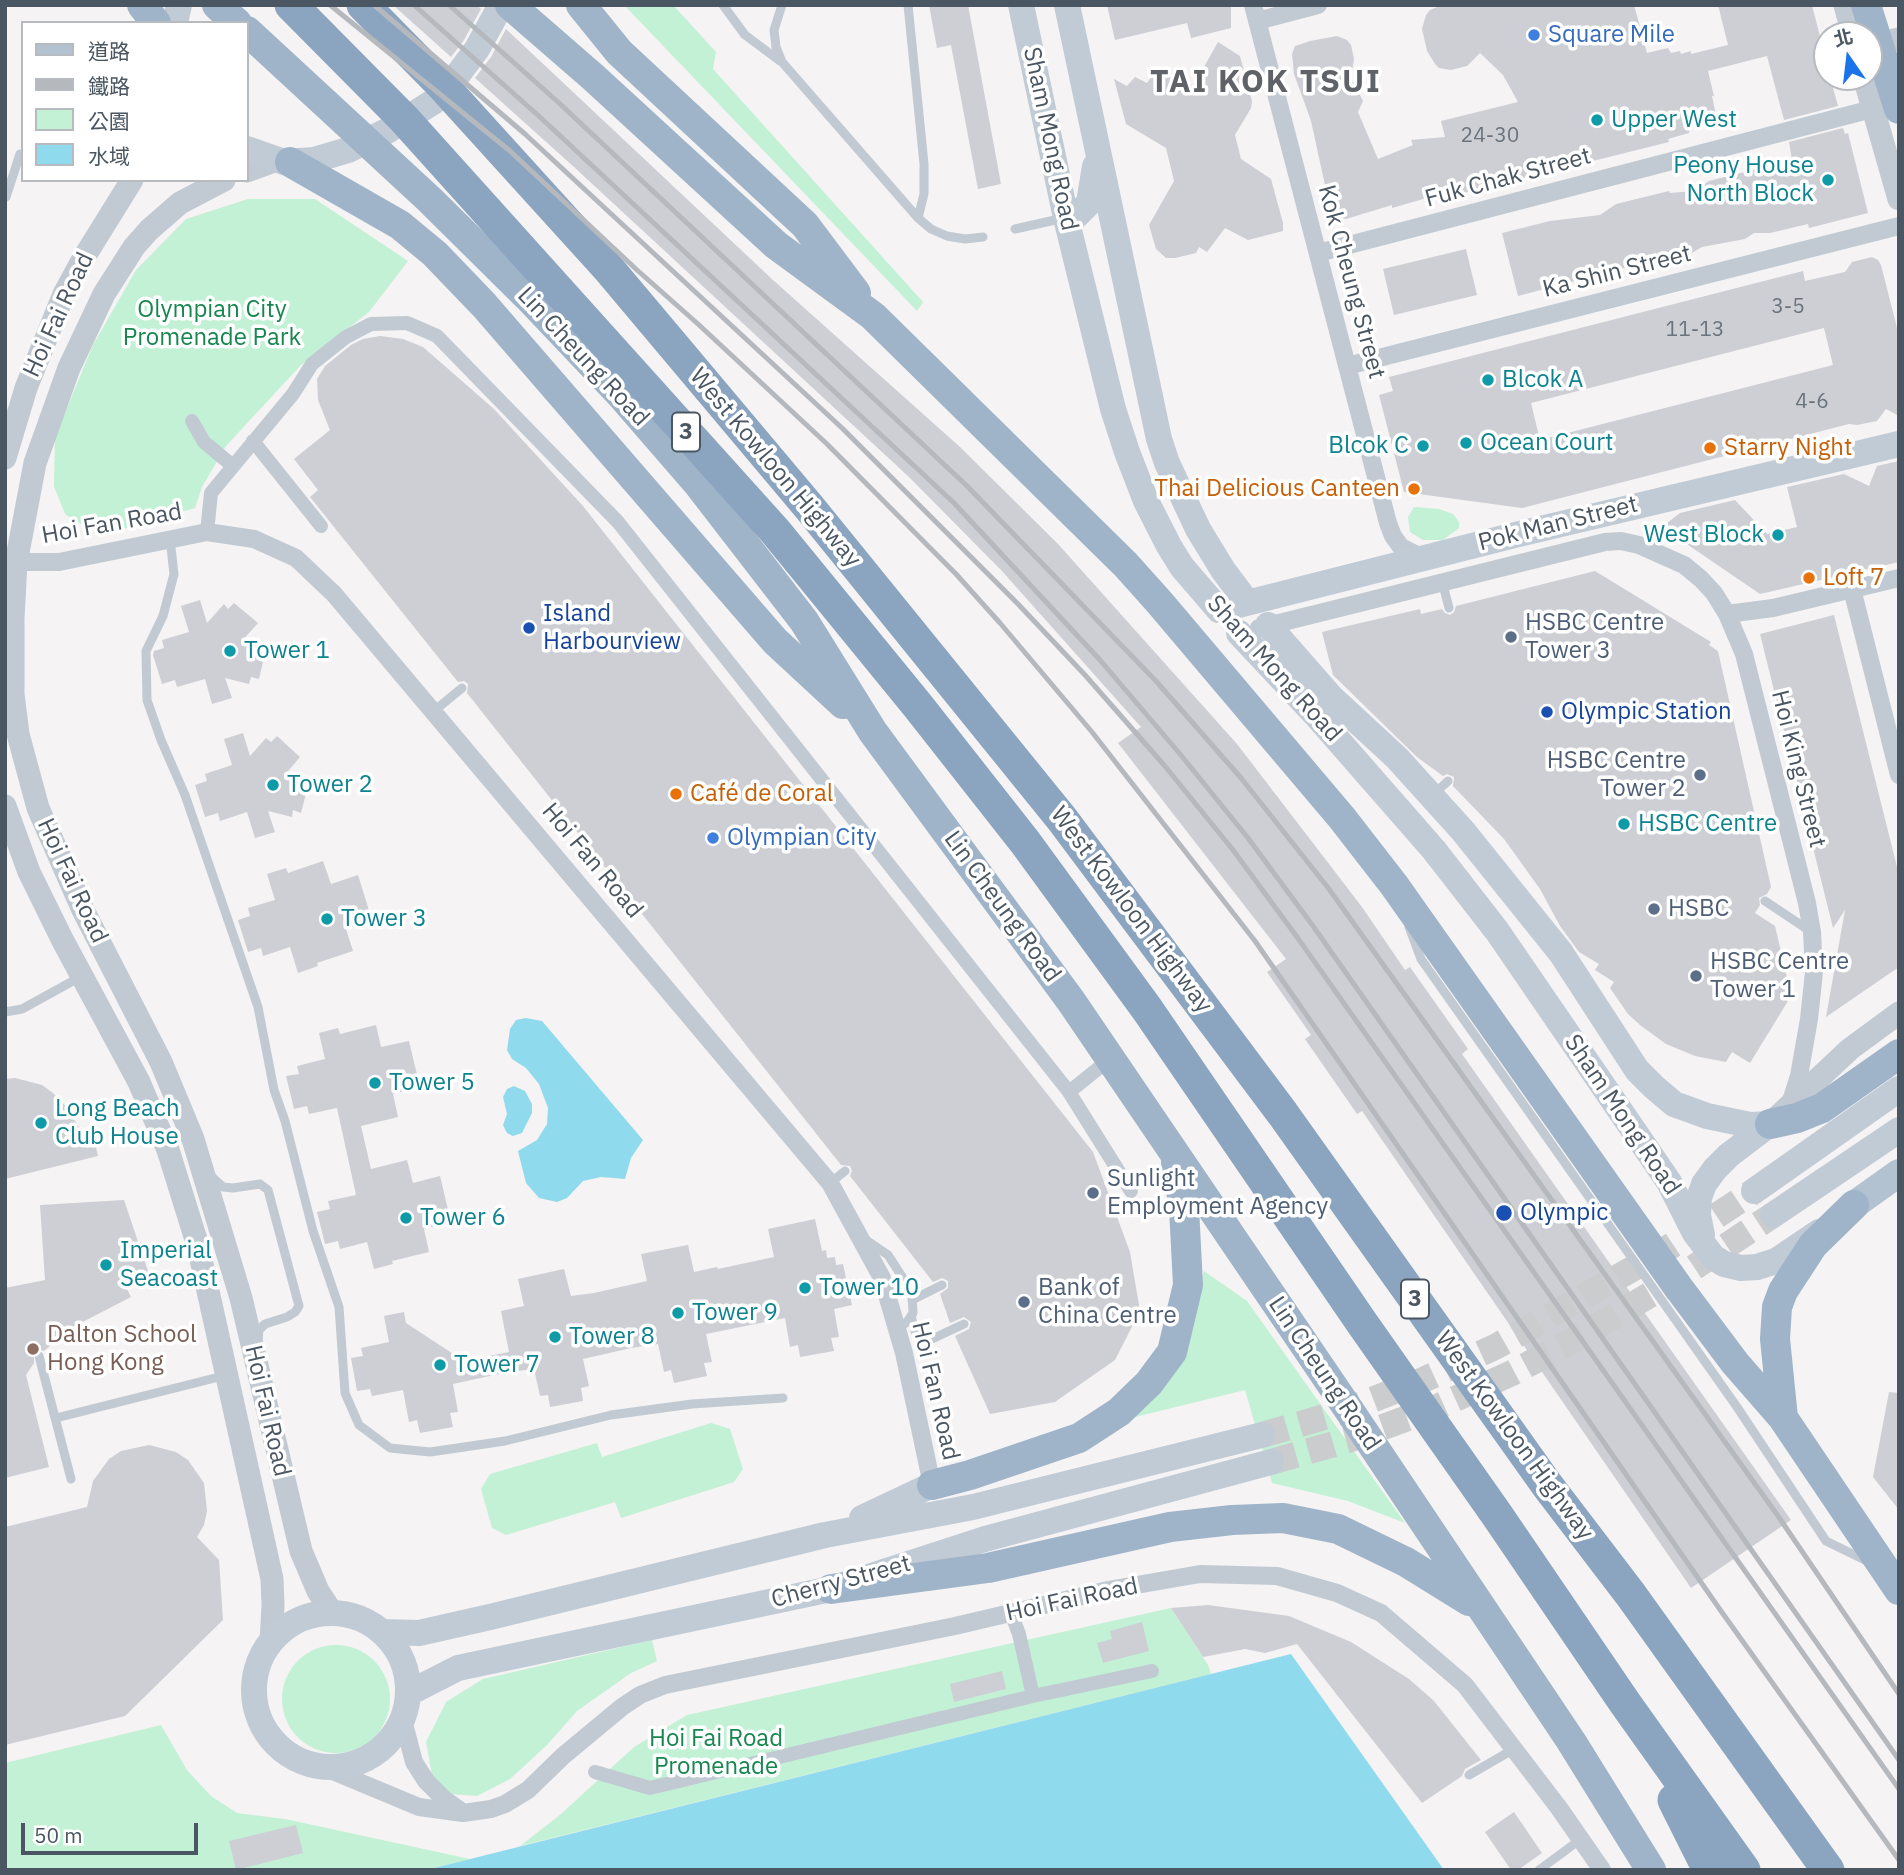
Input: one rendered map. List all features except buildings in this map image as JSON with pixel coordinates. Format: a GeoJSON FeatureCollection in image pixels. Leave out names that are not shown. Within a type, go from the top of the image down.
{"type":"FeatureCollection","features":[{"type":"Feature","properties":{"kind":"highway"},"geometry":{"type":"LineString","coordinates":[[142,5],[154,21]]}},
{"type":"Feature","properties":{"kind":"highway"},"geometry":{"type":"LineString","coordinates":[[217,5],[235,21]]}},
{"type":"Feature","properties":{"kind":"highway","name":"West Kowloon Highway"},"geometry":{"type":"LineString","coordinates":[[291,5],[404,118],[765,521],[918,706],[1054,882],[1147,1009],[1625,1703],[1744,1870]]}},
{"type":"Feature","properties":{"kind":"highway","name":"West Kowloon Highway"},"geometry":{"type":"LineString","coordinates":[[363,5],[442,84],[608,268],[944,671],[1091,857],[1283,1114],[1547,1485],[1630,1595],[1828,1870]]}},
{"type":"Feature","properties":{"kind":"highway"},"geometry":{"type":"LineString","coordinates":[[510,5],[593,77],[776,245],[873,316],[1126,565],[1342,818],[1394,886],[1678,1287],[1735,1363],[1783,1418],[1891,1580]]}},
{"type":"Feature","properties":{"kind":"highway"},"geometry":{"type":"LineString","coordinates":[[581,5],[620,52],[805,225],[873,316]]}},
{"type":"Feature","properties":{"kind":"highway"},"geometry":{"type":"LineString","coordinates":[[1866,5],[1885,109]]}},
{"type":"Feature","properties":{"kind":"highway","name":"Lin Cheung Road"},"geometry":{"type":"LineString","coordinates":[[248,32],[429,200],[621,395],[699,485],[804,621],[873,732],[1071,1001],[1342,1398],[1572,1741],[1651,1870]]}},
{"type":"Feature","properties":{"kind":"highway"},"geometry":{"type":"LineString","coordinates":[[284,161],[400,225],[435,254],[493,316],[775,640],[873,732]]}},
{"type":"Feature","properties":{"kind":"highway"},"geometry":{"type":"LineString","coordinates":[[1780,1114],[1797,1118],[1822,1108],[1899,1054]]}},
{"type":"Feature","properties":{"kind":"highway"},"geometry":{"type":"LineString","coordinates":[[932,1486],[1079,1438],[1119,1412],[1149,1383],[1172,1352],[1182,1317],[1189,1267],[1184,1208],[1175,1155]]}},
{"type":"Feature","properties":{"kind":"highway"},"geometry":{"type":"LineString","coordinates":[[1783,1418],[1775,1339],[1777,1307],[1783,1292],[1812,1245],[1854,1205]]}},
{"type":"Feature","properties":{"kind":"highway"},"geometry":{"type":"LineString","coordinates":[[831,1589],[988,1568],[1170,1527],[1283,1518],[1338,1529],[1378,1547],[1441,1582],[1481,1609]]}},
{"type":"Feature","properties":{"kind":"highway"},"geometry":{"type":"LineString","coordinates":[[1625,1703],[1709,1870]]}},
{"type":"Feature","properties":{"kind":"main road"},"geometry":{"type":"LineString","coordinates":[[248,149],[284,161],[314,160],[348,150],[387,131],[433,102],[465,68],[501,5]]}},
{"type":"Feature","properties":{"kind":"main road","name":"Sham Mong Road"},"geometry":{"type":"LineString","coordinates":[[1021,5],[1066,218],[1113,409],[1127,452],[1146,501],[1169,546],[1182,567],[1219,610]]}},
{"type":"Feature","properties":{"kind":"main road","name":"Sham Mong Road"},"geometry":{"type":"LineString","coordinates":[[1067,5],[1159,439],[1167,463],[1209,550],[1247,602]]}},
{"type":"Feature","properties":{"kind":"main road"},"geometry":{"type":"LineString","coordinates":[[1066,218],[1076,216],[1089,203],[1097,153]]}},
{"type":"Feature","properties":{"kind":"main road","name":"Pok Man Street"},"geometry":{"type":"LineString","coordinates":[[1219,610],[1421,557],[1899,444]]}},
{"type":"Feature","properties":{"kind":"main road","name":"Sham Mong Road"},"geometry":{"type":"LineString","coordinates":[[1268,625],[1332,697],[1440,788],[1561,953],[1637,1070],[1654,1087],[1674,1104],[1707,1116],[1751,1125],[1780,1114]]}},
{"type":"Feature","properties":{"kind":"main road","name":"Sham Mong Road"},"geometry":{"type":"LineString","coordinates":[[1239,633],[1315,713],[1434,850],[1497,931],[1669,1182],[1686,1217],[1706,1248]]}},
{"type":"Feature","properties":{"kind":"main road"},"geometry":{"type":"LineString","coordinates":[[1754,1191],[1899,1089]]}},
{"type":"Feature","properties":{"kind":"main road"},"geometry":{"type":"LineString","coordinates":[[1780,1114],[1729,1155],[1704,1184],[1699,1198],[1698,1215],[1706,1248],[1724,1264],[1741,1268],[1758,1267],[1776,1261],[1795,1250],[1899,1173]]}},
{"type":"Feature","properties":{"kind":"main road"},"geometry":{"type":"LineString","coordinates":[[1773,1215],[1899,1130]]}},
{"type":"Feature","properties":{"kind":"main road","name":"Cherry Street"},"geometry":{"type":"LineString","coordinates":[[383,1632],[430,1631],[825,1535],[973,1507],[1262,1435]]}},
{"type":"Feature","properties":{"kind":"main road","name":"Cherry Street"},"geometry":{"type":"LineString","coordinates":[[409,1693],[458,1668],[831,1589],[985,1539],[1271,1462]]}},
{"type":"Feature","properties":{"kind":"main road","name":"Cherry Street"},"geometry":{"type":"LineString","coordinates":[[825,1535],[932,1486]]}},
{"type":"Feature","properties":{"kind":"main road"},"geometry":{"type":"LineString","coordinates":[[333,1614],[368,1622],[383,1632],[399,1654],[407,1672],[409,1693],[402,1720],[390,1741],[372,1756],[349,1765],[323,1767],[299,1760],[287,1753],[268,1734],[256,1708],[255,1681],[258,1667],[271,1643],[284,1631],[299,1621],[316,1615],[333,1614]]}},
{"type":"Feature","properties":{"kind":"street"},"geometry":{"type":"LineString","coordinates":[[1255,13],[1318,5]]}},
{"type":"Feature","properties":{"kind":"street"},"geometry":{"type":"LineString","coordinates":[[1880,5],[1886,41],[1899,68]]}},
{"type":"Feature","properties":{"kind":"street","name":"Kok Cheung Street"},"geometry":{"type":"LineString","coordinates":[[1255,13],[1393,536],[1401,547],[1421,557]]}},
{"type":"Feature","properties":{"kind":"street"},"geometry":{"type":"LineString","coordinates":[[1873,91],[1885,109],[1899,199]]}},
{"type":"Feature","properties":{"kind":"street","name":"Fuk Chak Street"},"geometry":{"type":"LineString","coordinates":[[1318,253],[1885,109]]}},
{"type":"Feature","properties":{"kind":"street"},"geometry":{"type":"LineString","coordinates":[[248,171],[284,161]]}},
{"type":"Feature","properties":{"kind":"street","name":"Hoi Fai Road"},"geometry":{"type":"LineString","coordinates":[[5,458],[26,387],[64,294],[131,182]]}},
{"type":"Feature","properties":{"kind":"street","name":"Hoi Fai Road"},"geometry":{"type":"LineString","coordinates":[[220,182],[180,203],[149,230],[104,294],[80,341],[45,430],[10,562],[13,694],[18,734],[38,808],[83,910],[161,1062],[193,1139],[241,1298],[301,1551],[318,1591],[333,1614]]}},
{"type":"Feature","properties":{"kind":"street","name":"Ka Shin Street"},"geometry":{"type":"LineString","coordinates":[[1347,366],[1899,226]]}},
{"type":"Feature","properties":{"kind":"street"},"geometry":{"type":"LineString","coordinates":[[207,532],[211,493],[293,394],[312,364],[346,337],[371,324],[407,323],[438,336],[618,522],[1069,1092],[1131,1191]]}},
{"type":"Feature","properties":{"kind":"street"},"geometry":{"type":"LineString","coordinates":[[192,421],[204,442],[233,466]]}},
{"type":"Feature","properties":{"kind":"street"},"geometry":{"type":"LineString","coordinates":[[253,441],[321,526]]}},
{"type":"Feature","properties":{"kind":"street","name":"Hoi Fan Road"},"geometry":{"type":"LineString","coordinates":[[10,562],[59,562],[207,532],[254,539],[296,558],[334,594],[830,1183],[883,1278],[932,1486]]}},
{"type":"Feature","properties":{"kind":"street","name":"Hoi King Street"},"geometry":{"type":"LineString","coordinates":[[1588,546],[1621,541],[1639,544],[1684,565],[1714,593],[1727,614],[1744,654],[1804,890],[1812,932],[1814,972],[1810,1019],[1799,1076],[1780,1114]]}},
{"type":"Feature","properties":{"kind":"street","name":"Pok Man Street"},"geometry":{"type":"LineString","coordinates":[[1239,633],[1588,546]]}},
{"type":"Feature","properties":{"kind":"street"},"geometry":{"type":"LineString","coordinates":[[1727,614],[1773,608],[1899,578]]}},
{"type":"Feature","properties":{"kind":"street"},"geometry":{"type":"LineString","coordinates":[[1852,589],[1899,775]]}},
{"type":"Feature","properties":{"kind":"street","name":"Sham Mong Road"},"geometry":{"type":"LineString","coordinates":[[1247,602],[1268,625]]}},
{"type":"Feature","properties":{"kind":"street","name":"Sham Mong Road"},"geometry":{"type":"LineString","coordinates":[[1219,610],[1239,633]]}},
{"type":"Feature","properties":{"kind":"street","name":"Hoi Fai Road"},"geometry":{"type":"LineString","coordinates":[[5,806],[29,872],[139,1082],[168,1150],[198,1246],[272,1579],[271,1643]]}},
{"type":"Feature","properties":{"kind":"street"},"geometry":{"type":"LineString","coordinates":[[1780,1114],[1850,1049],[1899,1013]]}},
{"type":"Feature","properties":{"kind":"street"},"geometry":{"type":"LineString","coordinates":[[1069,1092],[1110,1059]]}},
{"type":"Feature","properties":{"kind":"street","name":"Hoi Fai Road"},"geometry":{"type":"LineString","coordinates":[[323,1767],[419,1807],[463,1813],[491,1809],[518,1797],[622,1707],[640,1695],[665,1685],[1011,1613],[1108,1590],[1200,1574],[1278,1576],[1337,1592],[1381,1613],[1465,1685],[1602,1870]]}},
{"type":"Feature","properties":{"kind":"street"},"geometry":{"type":"LineString","coordinates":[[1011,1613],[1019,1634],[1033,1696]]}},
{"type":"Feature","properties":{"kind":"street"},"geometry":{"type":"LineString","coordinates":[[594,1772],[650,1788],[1033,1696],[1152,1671]]}},
{"type":"Feature","properties":{"kind":"street"},"geometry":{"type":"LineString","coordinates":[[402,1720],[414,1762],[444,1799],[463,1813]]}},
{"type":"Feature","properties":{"kind":"lane"},"geometry":{"type":"LineString","coordinates":[[723,5],[745,35],[782,62],[918,218],[947,236],[965,239],[983,237]]}},
{"type":"Feature","properties":{"kind":"lane"},"geometry":{"type":"LineString","coordinates":[[782,5],[774,30],[776,47],[782,62]]}},
{"type":"Feature","properties":{"kind":"lane"},"geometry":{"type":"LineString","coordinates":[[908,5],[924,164],[924,194],[918,218]]}},
{"type":"Feature","properties":{"kind":"lane"},"geometry":{"type":"LineString","coordinates":[[6,198],[20,155]]}},
{"type":"Feature","properties":{"kind":"lane"},"geometry":{"type":"LineString","coordinates":[[1015,229],[1066,218]]}},
{"type":"Feature","properties":{"kind":"lane"},"geometry":{"type":"LineString","coordinates":[[170,538],[174,574],[166,608],[146,651],[148,700],[161,740],[198,831],[258,1007],[274,1090],[285,1121],[313,1231],[339,1307],[345,1393],[359,1426],[390,1448],[430,1452],[506,1441],[611,1415],[692,1404],[783,1398]]}},
{"type":"Feature","properties":{"kind":"lane"},"geometry":{"type":"LineString","coordinates":[[1442,581],[1449,608]]}},
{"type":"Feature","properties":{"kind":"lane"},"geometry":{"type":"LineString","coordinates":[[434,711],[462,688]]}},
{"type":"Feature","properties":{"kind":"lane"},"geometry":{"type":"LineString","coordinates":[[1394,886],[1421,959],[1737,1407],[1826,1541],[1891,1580]]}},
{"type":"Feature","properties":{"kind":"lane"},"geometry":{"type":"LineString","coordinates":[[1765,901],[1812,932]]}},
{"type":"Feature","properties":{"kind":"lane"},"geometry":{"type":"LineString","coordinates":[[5,1012],[22,1009],[82,975]]}},
{"type":"Feature","properties":{"kind":"lane"},"geometry":{"type":"LineString","coordinates":[[202,1168],[223,1187],[260,1184],[268,1190],[299,1306],[287,1317],[265,1324],[259,1330],[256,1361]]}},
{"type":"Feature","properties":{"kind":"lane"},"geometry":{"type":"LineString","coordinates":[[830,1183],[845,1171]]}},
{"type":"Feature","properties":{"kind":"lane"},"geometry":{"type":"LineString","coordinates":[[859,1235],[888,1255],[912,1292],[911,1316],[916,1334],[932,1339],[964,1324]]}},
{"type":"Feature","properties":{"kind":"lane"},"geometry":{"type":"LineString","coordinates":[[912,1300],[942,1285]]}},
{"type":"Feature","properties":{"kind":"lane"},"geometry":{"type":"LineString","coordinates":[[897,1329],[911,1316]]}},
{"type":"Feature","properties":{"kind":"lane"},"geometry":{"type":"LineString","coordinates":[[39,1356],[71,1479]]}},
{"type":"Feature","properties":{"kind":"lane"},"geometry":{"type":"LineString","coordinates":[[56,1418],[227,1374]]}},
{"type":"Feature","properties":{"kind":"lane"},"geometry":{"type":"LineString","coordinates":[[1469,1775],[1514,1749]]}},
{"type":"Feature","properties":{"kind":"lane"},"geometry":{"type":"LineString","coordinates":[[1539,1870],[1581,1839]]}},
{"type":"Feature","properties":{"kind":"green space"},"geometry":{"type":"Polygon","coordinates":[[[624,5],[673,5],[716,52],[713,69],[923,302],[917,311],[624,5]]]}},
{"type":"Feature","properties":{"kind":"green space","name":"Olympian City Promenade Park"},"geometry":{"type":"Polygon","coordinates":[[[248,199],[315,199],[408,261],[369,312],[301,365],[226,446],[202,487],[195,508],[127,528],[90,530],[65,514],[54,486],[55,437],[93,345],[136,270],[186,219],[248,199]]]}},
{"type":"Feature","properties":{"kind":"green space"},"geometry":{"type":"Polygon","coordinates":[[[1414,507],[1439,509],[1453,514],[1459,522],[1459,528],[1443,540],[1423,540],[1410,532],[1408,517],[1414,507]]]}},
{"type":"Feature","properties":{"kind":"green space"},"geometry":{"type":"Polygon","coordinates":[[[1204,1271],[1247,1301],[1405,1523],[1348,1501],[1272,1483],[1245,1390],[1123,1420],[1188,1335],[1204,1271]]]}},
{"type":"Feature","properties":{"kind":"green space"},"geometry":{"type":"Polygon","coordinates":[[[711,1423],[730,1429],[743,1469],[734,1482],[621,1518],[615,1502],[506,1535],[492,1528],[481,1489],[490,1474],[597,1443],[602,1457],[711,1423]]]}},
{"type":"Feature","properties":{"kind":"green space","name":"Hoi Fai Road Promenade"},"geometry":{"type":"Polygon","coordinates":[[[1171,1608],[1211,1674],[520,1846],[561,1814],[634,1747],[687,1715],[1171,1608]]]}},
{"type":"Feature","properties":{"kind":"green space"},"geometry":{"type":"Polygon","coordinates":[[[652,1640],[657,1661],[631,1673],[577,1711],[547,1745],[510,1779],[477,1796],[450,1794],[432,1775],[426,1742],[446,1702],[483,1679],[652,1640]]]}},
{"type":"Feature","properties":{"kind":"green space"},"geometry":{"type":"Polygon","coordinates":[[[336,1645],[356,1650],[374,1661],[385,1679],[390,1699],[385,1719],[374,1737],[356,1748],[336,1753],[316,1748],[298,1737],[287,1719],[282,1699],[287,1679],[298,1661],[316,1650],[336,1645]]]}},
{"type":"Feature","properties":{"kind":"green space"},"geometry":{"type":"Polygon","coordinates":[[[161,1725],[187,1770],[211,1796],[237,1813],[285,1819],[470,1859],[425,1870],[5,1870],[5,1763],[161,1725]]]}},
{"type":"Feature","properties":{"kind":"water"},"geometry":{"type":"Polygon","coordinates":[[[526,1018],[542,1021],[643,1140],[631,1158],[625,1179],[601,1177],[583,1181],[567,1198],[557,1202],[539,1198],[526,1183],[518,1151],[537,1140],[547,1124],[548,1108],[539,1084],[526,1068],[512,1059],[507,1050],[510,1029],[516,1020],[526,1018]]]}},
{"type":"Feature","properties":{"kind":"water"},"geometry":{"type":"Polygon","coordinates":[[[514,1086],[525,1091],[532,1104],[532,1113],[522,1133],[513,1136],[507,1133],[503,1125],[507,1114],[503,1097],[507,1089],[514,1086]]]}},
{"type":"Feature","properties":{"kind":"water"},"geometry":{"type":"Polygon","coordinates":[[[1291,1654],[1444,1870],[426,1870],[1291,1654]]]}},
{"type":"Feature","properties":{"kind":"tunnel"},"geometry":{"type":"LineString","coordinates":[[1262,1435],[1338,1413],[1423,1380],[1497,1346],[1662,1252],[1754,1191]]}},
{"type":"Feature","properties":{"kind":"tunnel"},"geometry":{"type":"LineString","coordinates":[[1271,1462],[1348,1440],[1435,1408],[1512,1373],[1678,1278],[1773,1215]]}},
{"type":"Feature","properties":{"kind":"railway"},"geometry":{"type":"LineString","coordinates":[[330,5],[510,151],[698,324],[827,444],[956,574],[1000,623],[1092,732],[1255,941],[1721,1611],[1899,1860]]}},
{"type":"Feature","properties":{"kind":"railway"},"geometry":{"type":"LineString","coordinates":[[374,5],[525,134],[842,428],[1018,604],[1164,765],[1233,850],[1297,937],[1899,1789]]}},
{"type":"Feature","properties":{"kind":"railway"},"geometry":{"type":"LineString","coordinates":[[414,5],[541,118],[954,503],[1100,660],[1180,754],[1248,838],[1313,926],[1899,1760]]}},
{"type":"Feature","properties":{"kind":"railway"},"geometry":{"type":"LineString","coordinates":[[449,5],[558,102],[966,485],[1156,681],[1241,778],[1329,889],[1778,1516],[1899,1694]]}},
{"type":"Feature","properties":{"kind":"place","name":"Square Mile"},"geometry":{"type":"Point","coordinates":[1534,35]}},
{"type":"Feature","properties":{"kind":"place","name":"Upper West"},"geometry":{"type":"Point","coordinates":[1597,120]}},
{"type":"Feature","properties":{"kind":"place","name":"Peony House North Block"},"geometry":{"type":"Point","coordinates":[1828,180]}},
{"type":"Feature","properties":{"kind":"place","name":"Blcok A"},"geometry":{"type":"Point","coordinates":[1488,380]}},
{"type":"Feature","properties":{"kind":"place","name":"Ocean Court"},"geometry":{"type":"Point","coordinates":[1466,443]}},
{"type":"Feature","properties":{"kind":"place","name":"Blcok C"},"geometry":{"type":"Point","coordinates":[1423,446]}},
{"type":"Feature","properties":{"kind":"place","name":"Starry Night"},"geometry":{"type":"Point","coordinates":[1710,448]}},
{"type":"Feature","properties":{"kind":"place","name":"Thai Delicious Canteen"},"geometry":{"type":"Point","coordinates":[1414,489]}},
{"type":"Feature","properties":{"kind":"place","name":"West Block"},"geometry":{"type":"Point","coordinates":[1778,535]}},
{"type":"Feature","properties":{"kind":"place","name":"Loft 7"},"geometry":{"type":"Point","coordinates":[1809,578]}},
{"type":"Feature","properties":{"kind":"place","name":"Island Harbourview"},"geometry":{"type":"Point","coordinates":[529,628]}},
{"type":"Feature","properties":{"kind":"place","name":"HSBC Centre Tower 3"},"geometry":{"type":"Point","coordinates":[1511,637]}},
{"type":"Feature","properties":{"kind":"place","name":"Tower 1"},"geometry":{"type":"Point","coordinates":[230,651]}},
{"type":"Feature","properties":{"kind":"place","name":"Olympic Station"},"geometry":{"type":"Point","coordinates":[1547,712]}},
{"type":"Feature","properties":{"kind":"place","name":"HSBC Centre Tower 2"},"geometry":{"type":"Point","coordinates":[1700,775]}},
{"type":"Feature","properties":{"kind":"place","name":"Tower 2"},"geometry":{"type":"Point","coordinates":[273,785]}},
{"type":"Feature","properties":{"kind":"place","name":"Café de Coral"},"geometry":{"type":"Point","coordinates":[676,794]}},
{"type":"Feature","properties":{"kind":"place","name":"HSBC Centre"},"geometry":{"type":"Point","coordinates":[1624,824]}},
{"type":"Feature","properties":{"kind":"place","name":"Olympian City"},"geometry":{"type":"Point","coordinates":[713,838]}},
{"type":"Feature","properties":{"kind":"place","name":"HSBC"},"geometry":{"type":"Point","coordinates":[1654,909]}},
{"type":"Feature","properties":{"kind":"place","name":"Tower 3"},"geometry":{"type":"Point","coordinates":[327,919]}},
{"type":"Feature","properties":{"kind":"place","name":"HSBC Centre Tower 1"},"geometry":{"type":"Point","coordinates":[1696,976]}},
{"type":"Feature","properties":{"kind":"place","name":"Tower 5"},"geometry":{"type":"Point","coordinates":[375,1083]}},
{"type":"Feature","properties":{"kind":"place","name":"Long Beach Club House"},"geometry":{"type":"Point","coordinates":[41,1123]}},
{"type":"Feature","properties":{"kind":"place","name":"Sunlight Employment Agency"},"geometry":{"type":"Point","coordinates":[1093,1193]}},
{"type":"Feature","properties":{"kind":"place","name":"Olympic"},"geometry":{"type":"Point","coordinates":[1504,1213]}},
{"type":"Feature","properties":{"kind":"place","name":"Tower 6"},"geometry":{"type":"Point","coordinates":[406,1218]}},
{"type":"Feature","properties":{"kind":"place","name":"Imperial Seacoast"},"geometry":{"type":"Point","coordinates":[106,1265]}},
{"type":"Feature","properties":{"kind":"place","name":"Tower 10"},"geometry":{"type":"Point","coordinates":[805,1288]}},
{"type":"Feature","properties":{"kind":"place","name":"Bank of China Centre"},"geometry":{"type":"Point","coordinates":[1024,1302]}},
{"type":"Feature","properties":{"kind":"place","name":"Tower 9"},"geometry":{"type":"Point","coordinates":[678,1313]}},
{"type":"Feature","properties":{"kind":"place","name":"Tower 8"},"geometry":{"type":"Point","coordinates":[555,1337]}},
{"type":"Feature","properties":{"kind":"place","name":"Dalton School Hong Kong"},"geometry":{"type":"Point","coordinates":[33,1349]}},
{"type":"Feature","properties":{"kind":"place","name":"Tower 7"},"geometry":{"type":"Point","coordinates":[440,1365]}},
{"type":"Feature","properties":{"kind":"district","name":"TAI KOK TSUI"},"geometry":{"type":"Point","coordinates":[1266,83]}}]}
